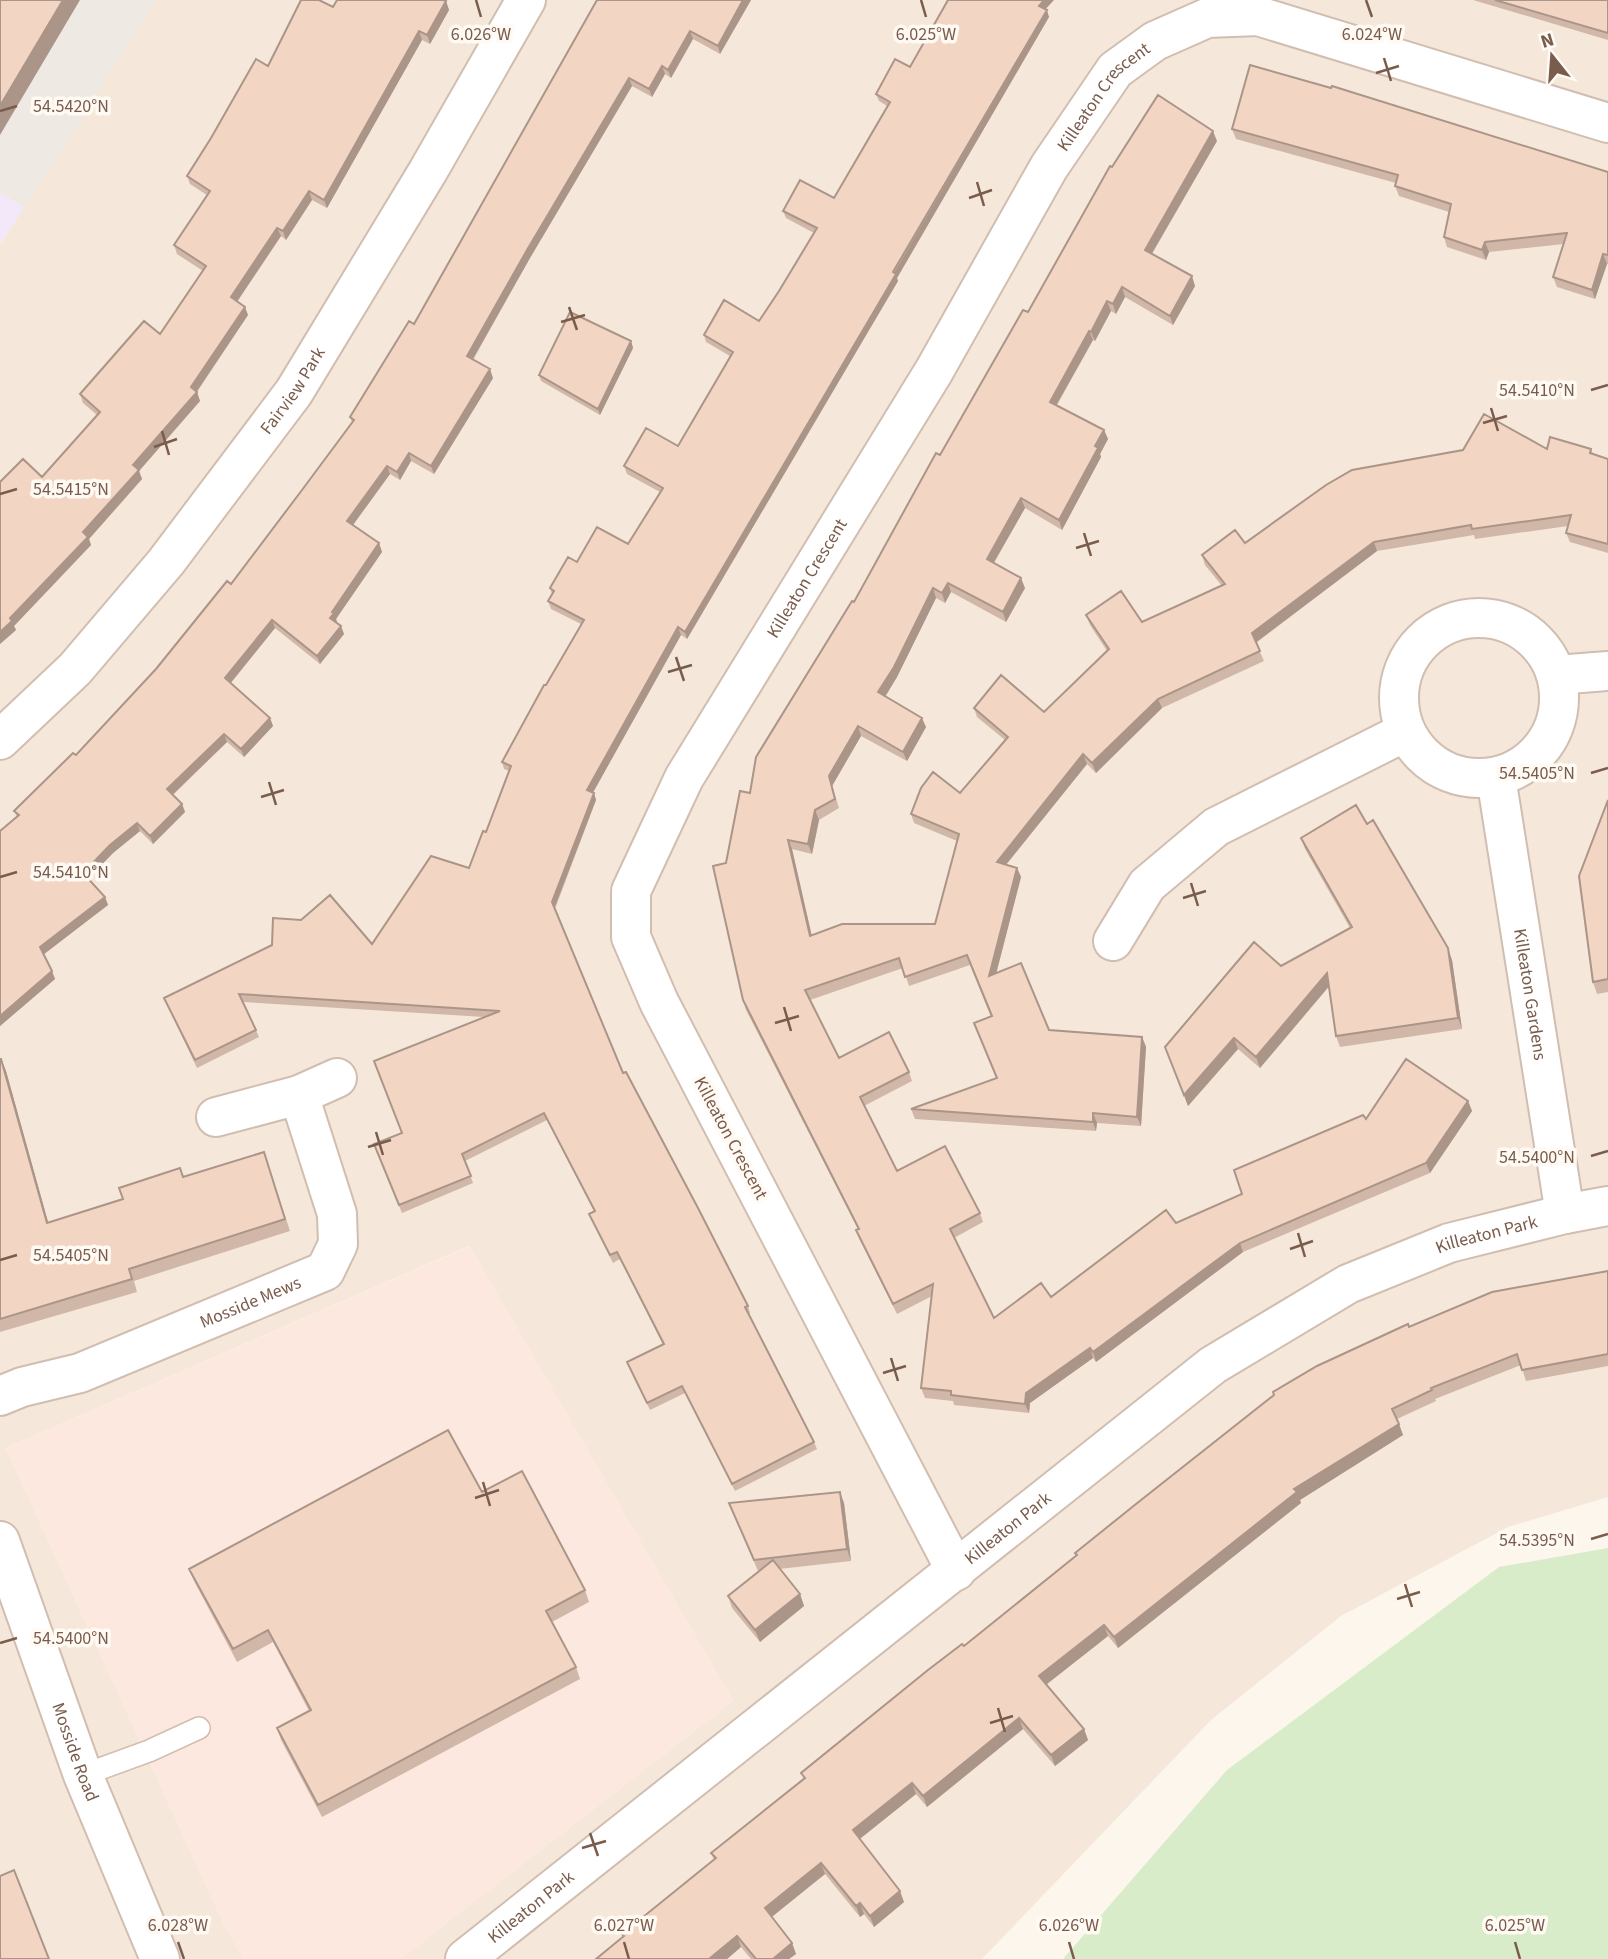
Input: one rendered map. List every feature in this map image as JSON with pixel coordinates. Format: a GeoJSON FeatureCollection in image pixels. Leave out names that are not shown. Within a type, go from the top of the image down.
{"type":"FeatureCollection","features":[{"type":"Feature","properties":{"kind":"street","name":"Fairview Park"},"geometry":{"type":"LineString","coordinates":[[0,740],[75,668],[166,562],[294,392],[428,171],[526,0]]}},
{"type":"Feature","properties":{"kind":"street","name":"Killeaton Crescent"},"geometry":{"type":"LineString","coordinates":[[956,1571],[659,1002],[631,937],[631,891],[684,778],[934,371],[1049,167],[1115,70],[1155,41],[1207,18],[1258,16],[1608,122]]}},
{"type":"Feature","properties":{"kind":"street"},"geometry":{"type":"LineString","coordinates":[[1476,618],[1503,621],[1526,633],[1545,652],[1556,675],[1560,702],[1554,728],[1541,750],[1531,759],[1496,777],[1474,779],[1453,775],[1433,766],[1417,751],[1405,732],[1398,707],[1399,680],[1410,656],[1427,636],[1450,623],[1476,618]]}},
{"type":"Feature","properties":{"kind":"street"},"geometry":{"type":"LineString","coordinates":[[1556,675],[1608,671]]}},
{"type":"Feature","properties":{"kind":"street"},"geometry":{"type":"LineString","coordinates":[[1113,941],[1147,885],[1216,827],[1405,732]]}},
{"type":"Feature","properties":{"kind":"street","name":"Killeaton Gardens"},"geometry":{"type":"LineString","coordinates":[[1496,777],[1565,1214]]}},
{"type":"Feature","properties":{"kind":"street"},"geometry":{"type":"LineString","coordinates":[[216,1116],[299,1095],[337,1078]]}},
{"type":"Feature","properties":{"kind":"street","name":"Mosside Mews"},"geometry":{"type":"LineString","coordinates":[[0,1396],[22,1387],[80,1373],[325,1271],[338,1244],[337,1214],[299,1095]]}},
{"type":"Feature","properties":{"kind":"street","name":"Killeaton Park"},"geometry":{"type":"LineString","coordinates":[[465,1959],[1213,1365],[1337,1290],[1449,1243],[1608,1206]]}},
{"type":"Feature","properties":{"kind":"street","name":"Mosside Road"},"geometry":{"type":"LineString","coordinates":[[0,1541],[83,1775],[160,1959]]}},
{"type":"Feature","properties":{"kind":"lane"},"geometry":{"type":"LineString","coordinates":[[83,1775],[149,1751],[200,1728]]}},
{"type":"Feature","properties":{"kind":"shaded area"},"geometry":{"type":"Polygon","coordinates":[[[0,0],[157,0],[24,208],[0,193],[0,0]]]}},
{"type":"Feature","properties":{"kind":"shaded area"},"geometry":{"type":"Polygon","coordinates":[[[157,0],[1608,0],[1608,1497],[1508,1527],[1341,1616],[1211,1720],[982,1959],[400,1959],[733,1701],[469,1246],[6,1448],[223,1922],[244,1959],[0,1959],[0,244],[157,0]]]}},
{"type":"Feature","properties":{"kind":"shaded area"},"geometry":{"type":"Polygon","coordinates":[[[0,193],[24,208],[0,244],[0,193]]]}},
{"type":"Feature","properties":{"kind":"shaded area"},"geometry":{"type":"Polygon","coordinates":[[[470,1246],[733,1701],[400,1959],[244,1959],[223,1922],[6,1448],[470,1246]]]}},
{"type":"Feature","properties":{"kind":"green space"},"geometry":{"type":"Polygon","coordinates":[[[1608,1548],[1608,1959],[1063,1959],[1227,1770],[1499,1567],[1608,1548]]]}},
{"type":"Feature","properties":{"kind":"building"},"geometry":{"type":"Polygon","coordinates":[[[0,0],[63,0],[0,106],[0,0]]]}},
{"type":"Feature","properties":{"kind":"building"},"geometry":{"type":"Polygon","coordinates":[[[301,0],[319,0],[333,7],[337,0],[446,1],[427,35],[419,31],[324,200],[309,191],[283,231],[277,228],[231,297],[245,307],[191,387],[197,392],[133,465],[139,470],[83,532],[88,537],[10,618],[12,621],[0,632],[0,482],[23,459],[42,477],[100,412],[80,394],[144,321],[160,334],[206,266],[174,245],[210,191],[187,176],[256,59],[268,66],[301,0]]]}},
{"type":"Feature","properties":{"kind":"building"},"geometry":{"type":"Polygon","coordinates":[[[597,0],[743,0],[718,46],[690,31],[668,70],[662,66],[649,89],[629,78],[467,356],[490,369],[431,466],[409,453],[397,472],[387,466],[347,521],[379,543],[332,612],[334,613],[330,618],[341,626],[317,656],[272,620],[225,678],[270,718],[241,749],[224,734],[167,789],[182,804],[150,836],[137,823],[110,845],[83,873],[105,897],[40,947],[52,971],[0,1016],[0,831],[19,815],[14,811],[73,753],[76,755],[156,669],[227,581],[231,584],[354,420],[350,417],[409,321],[414,324],[597,0]]]}},
{"type":"Feature","properties":{"kind":"building"},"geometry":{"type":"Polygon","coordinates":[[[948,0],[1044,0],[1039,6],[1047,10],[893,272],[896,274],[685,632],[678,627],[587,790],[594,793],[552,902],[623,1073],[626,1072],[698,1208],[814,1442],[732,1484],[682,1386],[647,1403],[627,1362],[664,1344],[617,1252],[610,1255],[589,1214],[595,1211],[544,1113],[462,1154],[471,1176],[399,1205],[374,1144],[402,1133],[374,1061],[500,1011],[239,994],[256,1030],[195,1060],[164,998],[272,945],[273,918],[301,920],[330,895],[372,944],[431,856],[469,868],[511,766],[502,762],[544,685],[584,620],[548,601],[554,591],[550,588],[568,557],[577,562],[597,527],[628,544],[663,488],[624,466],[646,428],[678,446],[733,352],[704,335],[724,300],[759,321],[817,228],[783,211],[800,180],[834,198],[890,102],[876,94],[895,59],[910,67],[948,0]]]}},
{"type":"Feature","properties":{"kind":"building"},"geometry":{"type":"Polygon","coordinates":[[[1495,0],[1608,0],[1608,33],[1495,0]]]}},
{"type":"Feature","properties":{"kind":"building"},"geometry":{"type":"Polygon","coordinates":[[[1250,65],[1331,88],[1332,86],[1608,172],[1608,255],[1603,254],[1592,290],[1553,277],[1567,233],[1485,242],[1482,250],[1444,237],[1451,204],[1395,186],[1398,175],[1232,129],[1250,65]]]}},
{"type":"Feature","properties":{"kind":"building"},"geometry":{"type":"Polygon","coordinates":[[[1158,95],[1213,131],[1145,250],[1192,276],[1170,316],[1122,287],[1113,304],[1107,301],[1091,332],[1089,331],[1050,402],[1104,430],[1095,446],[1098,448],[1059,520],[1021,498],[987,559],[1021,578],[1003,612],[948,583],[942,593],[933,588],[894,667],[878,692],[922,718],[903,752],[858,726],[829,776],[835,799],[815,810],[808,844],[788,840],[810,936],[842,924],[935,924],[959,834],[911,814],[921,788],[933,772],[960,793],[1008,737],[974,708],[1001,675],[1044,712],[1109,649],[1086,615],[1121,591],[1142,622],[1225,584],[1202,555],[1235,530],[1245,543],[1326,485],[1352,470],[1463,450],[1484,414],[1547,449],[1550,437],[1591,449],[1590,453],[1608,459],[1608,544],[1566,533],[1571,515],[1472,529],[1471,525],[1374,542],[1252,633],[1260,651],[1158,699],[1092,763],[1083,754],[997,862],[1017,868],[989,976],[1021,963],[1049,1030],[1142,1037],[1137,1117],[1093,1113],[1093,1122],[911,1109],[997,1078],[974,1023],[992,1016],[967,955],[905,977],[899,958],[805,990],[839,1058],[889,1032],[909,1072],[860,1097],[897,1171],[945,1146],[980,1213],[950,1229],[994,1318],[1041,1283],[1051,1297],[1166,1210],[1176,1223],[1242,1194],[1234,1170],[1363,1115],[1366,1119],[1406,1059],[1468,1101],[1426,1163],[1240,1243],[1093,1352],[1090,1348],[1026,1393],[1025,1404],[951,1395],[951,1391],[921,1388],[933,1284],[893,1304],[856,1230],[859,1229],[743,1000],[713,866],[726,863],[740,791],[750,793],[756,757],[852,601],[854,602],[936,453],[940,455],[1023,310],[1028,312],[1110,166],[1112,167],[1158,95]]]}},
{"type":"Feature","properties":{"kind":"building"},"geometry":{"type":"Polygon","coordinates":[[[570,312],[631,341],[598,409],[539,375],[570,312]]]}},
{"type":"Feature","properties":{"kind":"building"},"geometry":{"type":"Polygon","coordinates":[[[1608,800],[1608,979],[1593,982],[1579,876],[1608,800]]]}},
{"type":"Feature","properties":{"kind":"building"},"geometry":{"type":"Polygon","coordinates":[[[1356,805],[1367,824],[1373,820],[1448,948],[1458,1018],[1336,1036],[1327,973],[1256,1057],[1234,1038],[1184,1095],[1165,1047],[1254,942],[1281,966],[1352,927],[1301,838],[1356,805]]]}},
{"type":"Feature","properties":{"kind":"building"},"geometry":{"type":"Polygon","coordinates":[[[0,1059],[47,1223],[123,1199],[119,1188],[180,1168],[183,1177],[264,1152],[285,1219],[129,1269],[132,1279],[0,1319],[0,1059]]]}},
{"type":"Feature","properties":{"kind":"building"},"geometry":{"type":"Polygon","coordinates":[[[1608,1271],[1608,1354],[1522,1370],[1517,1354],[1431,1388],[1432,1390],[1392,1409],[1399,1424],[1294,1489],[1297,1492],[1114,1637],[1104,1625],[1039,1676],[1084,1729],[1051,1755],[1019,1718],[923,1796],[912,1783],[853,1830],[900,1891],[870,1916],[860,1903],[856,1906],[821,1863],[765,1908],[792,1943],[773,1959],[756,1959],[737,1936],[709,1959],[596,1959],[624,1936],[622,1934],[716,1858],[711,1853],[805,1778],[801,1773],[928,1670],[962,1644],[964,1646],[1077,1555],[1075,1553],[1274,1395],[1273,1392],[1317,1366],[1408,1324],[1409,1327],[1492,1292],[1608,1271]]]}},
{"type":"Feature","properties":{"kind":"building"},"geometry":{"type":"Polygon","coordinates":[[[448,1430],[482,1492],[522,1471],[585,1590],[546,1611],[576,1667],[318,1805],[277,1728],[311,1710],[268,1630],[233,1649],[189,1569],[448,1430]]]}},
{"type":"Feature","properties":{"kind":"building"},"geometry":{"type":"Polygon","coordinates":[[[840,1492],[847,1549],[754,1560],[729,1503],[840,1492]]]}},
{"type":"Feature","properties":{"kind":"building"},"geometry":{"type":"Polygon","coordinates":[[[773,1560],[800,1594],[755,1630],[728,1596],[773,1560]]]}},
{"type":"Feature","properties":{"kind":"building"},"geometry":{"type":"Polygon","coordinates":[[[14,1870],[49,1959],[0,1959],[0,1876],[14,1870]]]}}]}
